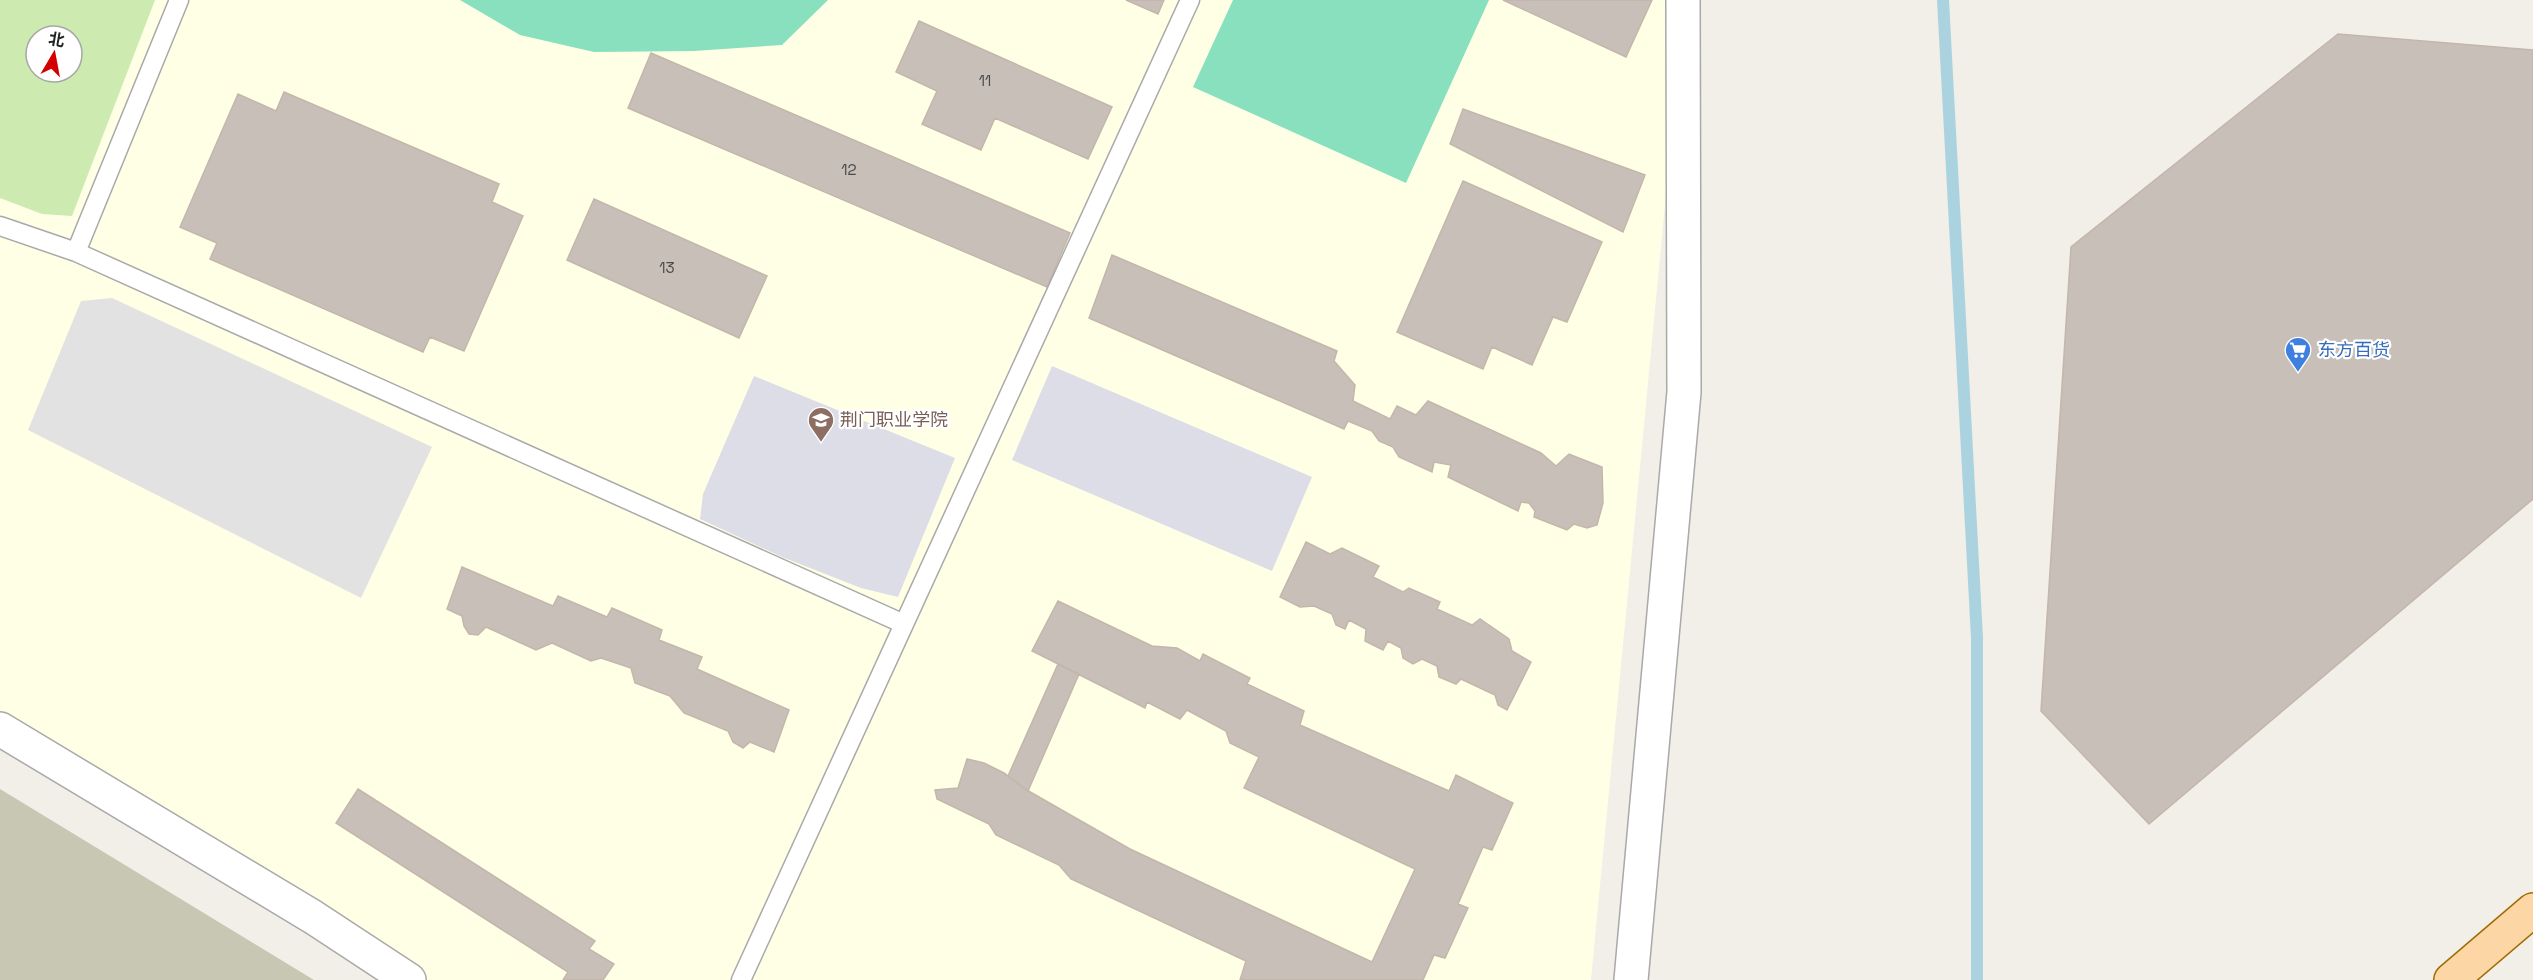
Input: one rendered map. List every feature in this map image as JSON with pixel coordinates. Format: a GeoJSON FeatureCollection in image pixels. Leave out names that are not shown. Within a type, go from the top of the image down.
{"type":"FeatureCollection","features":[{"type":"Feature","properties":{"kind":"main road"},"geometry":{"type":"LineString","coordinates":[[2451,980],[2533,910]]}},
{"type":"Feature","properties":{"kind":"street"},"geometry":{"type":"LineString","coordinates":[[1631,980],[1684,392],[1683,0]]}},
{"type":"Feature","properties":{"kind":"street"},"geometry":{"type":"LineString","coordinates":[[0,729],[313,917],[410,980]]}},
{"type":"Feature","properties":{"kind":"lane"},"geometry":{"type":"LineString","coordinates":[[76,252],[179,0]]}},
{"type":"Feature","properties":{"kind":"lane"},"geometry":{"type":"LineString","coordinates":[[741,980],[1190,0]]}},
{"type":"Feature","properties":{"kind":"lane"},"geometry":{"type":"LineString","coordinates":[[0,226],[76,252],[904,624]]}},
{"type":"Feature","properties":{"kind":"shaded area","name":"荆门职业学院"},"geometry":{"type":"Polygon","coordinates":[[[0,0],[1668,0],[1670,152],[1591,980],[427,980],[0,734],[0,0]]]}},
{"type":"Feature","properties":{"kind":"shaded area"},"geometry":{"type":"Polygon","coordinates":[[[112,298],[432,447],[361,598],[28,430],[81,301],[112,298]]]}},
{"type":"Feature","properties":{"kind":"shaded area"},"geometry":{"type":"Polygon","coordinates":[[[1052,366],[1312,477],[1272,571],[1012,460],[1052,366]]]}},
{"type":"Feature","properties":{"kind":"shaded area"},"geometry":{"type":"Polygon","coordinates":[[[754,376],[955,458],[898,597],[861,588],[782,557],[700,519],[703,494],[754,376]]]}},
{"type":"Feature","properties":{"kind":"shaded area"},"geometry":{"type":"Polygon","coordinates":[[[0,789],[314,980],[0,980],[0,789]]]}},
{"type":"Feature","properties":{"kind":"green space"},"geometry":{"type":"Polygon","coordinates":[[[0,0],[155,0],[72,216],[42,214],[0,198],[0,0]]]}},
{"type":"Feature","properties":{"kind":"green space"},"geometry":{"type":"Polygon","coordinates":[[[460,0],[828,0],[782,45],[694,51],[594,52],[520,35],[460,0]]]}},
{"type":"Feature","properties":{"kind":"green space"},"geometry":{"type":"Polygon","coordinates":[[[1233,0],[1489,0],[1406,183],[1193,87],[1233,0]]]}},
{"type":"Feature","properties":{"kind":"building"},"geometry":{"type":"Polygon","coordinates":[[[1126,0],[1164,0],[1158,14],[1126,0]]]}},
{"type":"Feature","properties":{"kind":"building"},"geometry":{"type":"Polygon","coordinates":[[[1503,0],[1652,0],[1626,57],[1503,0]]]}},
{"type":"Feature","properties":{"kind":"building"},"geometry":{"type":"Polygon","coordinates":[[[919,21],[1112,107],[1088,159],[995,118],[981,150],[922,124],[937,91],[896,72],[919,21]]]}},
{"type":"Feature","properties":{"kind":"building","name":"东方百货"},"geometry":{"type":"Polygon","coordinates":[[[2338,34],[2533,50],[2533,499],[2149,824],[2041,711],[2071,247],[2338,34]]]}},
{"type":"Feature","properties":{"kind":"building"},"geometry":{"type":"Polygon","coordinates":[[[651,53],[1070,233],[1047,287],[628,108],[651,53]]]}},
{"type":"Feature","properties":{"kind":"building"},"geometry":{"type":"Polygon","coordinates":[[[284,92],[499,184],[492,202],[523,216],[464,351],[430,337],[423,352],[210,259],[217,243],[180,227],[238,94],[276,111],[284,92]]]}},
{"type":"Feature","properties":{"kind":"building"},"geometry":{"type":"Polygon","coordinates":[[[1463,109],[1645,175],[1623,232],[1450,144],[1463,109]]]}},
{"type":"Feature","properties":{"kind":"building"},"geometry":{"type":"Polygon","coordinates":[[[1463,181],[1602,242],[1567,322],[1553,317],[1532,365],[1492,347],[1483,369],[1397,332],[1463,181]]]}},
{"type":"Feature","properties":{"kind":"building"},"geometry":{"type":"Polygon","coordinates":[[[594,199],[767,276],[739,338],[567,260],[594,199]]]}},
{"type":"Feature","properties":{"kind":"building"},"geometry":{"type":"Polygon","coordinates":[[[1112,255],[1337,351],[1334,361],[1355,385],[1353,401],[1390,419],[1397,406],[1416,415],[1428,401],[1541,453],[1556,466],[1569,454],[1602,467],[1603,503],[1597,525],[1587,528],[1574,524],[1567,530],[1534,517],[1535,511],[1529,503],[1521,502],[1518,511],[1448,477],[1451,465],[1434,462],[1432,472],[1399,457],[1393,447],[1379,441],[1372,431],[1348,421],[1344,429],[1089,318],[1112,255]]]}},
{"type":"Feature","properties":{"kind":"building"},"geometry":{"type":"Polygon","coordinates":[[[1306,542],[1330,554],[1342,548],[1379,566],[1373,577],[1403,592],[1409,588],[1440,602],[1437,609],[1472,625],[1480,619],[1509,639],[1512,651],[1531,662],[1507,710],[1498,705],[1495,695],[1461,679],[1456,684],[1439,677],[1437,666],[1422,659],[1413,664],[1403,658],[1401,648],[1388,641],[1383,650],[1365,641],[1366,629],[1349,620],[1345,629],[1336,625],[1332,614],[1314,606],[1300,607],[1280,597],[1306,542]]]}},
{"type":"Feature","properties":{"kind":"building"},"geometry":{"type":"Polygon","coordinates":[[[462,567],[553,606],[558,596],[607,617],[612,608],[662,630],[659,640],[702,657],[697,669],[789,710],[774,752],[750,742],[743,748],[733,742],[728,731],[684,713],[670,696],[635,683],[631,668],[601,658],[591,661],[552,643],[536,650],[486,627],[478,635],[469,634],[462,616],[447,609],[462,567]]]}},
{"type":"Feature","properties":{"kind":"building"},"geometry":{"type":"Polygon","coordinates":[[[1058,601],[1152,646],[1177,648],[1200,661],[1203,654],[1250,678],[1247,684],[1304,711],[1300,725],[1449,791],[1456,775],[1513,803],[1492,850],[1483,847],[1458,904],[1468,908],[1445,958],[1434,955],[1423,980],[1240,980],[1246,961],[1071,879],[1059,865],[996,835],[989,824],[937,799],[935,790],[958,788],[967,759],[984,763],[1130,849],[1372,962],[1415,869],[1244,788],[1259,757],[1230,743],[1226,731],[1187,710],[1180,719],[1147,702],[1145,708],[1032,651],[1058,601]]]}},
{"type":"Feature","properties":{"kind":"building"},"geometry":{"type":"Polygon","coordinates":[[[1058,664],[1079,674],[1028,791],[1008,776],[1058,664]]]}},
{"type":"Feature","properties":{"kind":"building"},"geometry":{"type":"Polygon","coordinates":[[[358,789],[595,941],[589,949],[614,964],[603,980],[563,980],[568,972],[336,823],[358,789]]]}},
{"type":"Feature","properties":{"kind":"waterway"},"geometry":{"type":"LineString","coordinates":[[1943,0],[1977,638],[1977,980]]}},
{"type":"Feature","properties":{"kind":"place","name":"东方百货"},"geometry":{"type":"Point","coordinates":[2298,373]}},
{"type":"Feature","properties":{"kind":"place","name":"荆门职业学院"},"geometry":{"type":"Point","coordinates":[821,443]}}]}
